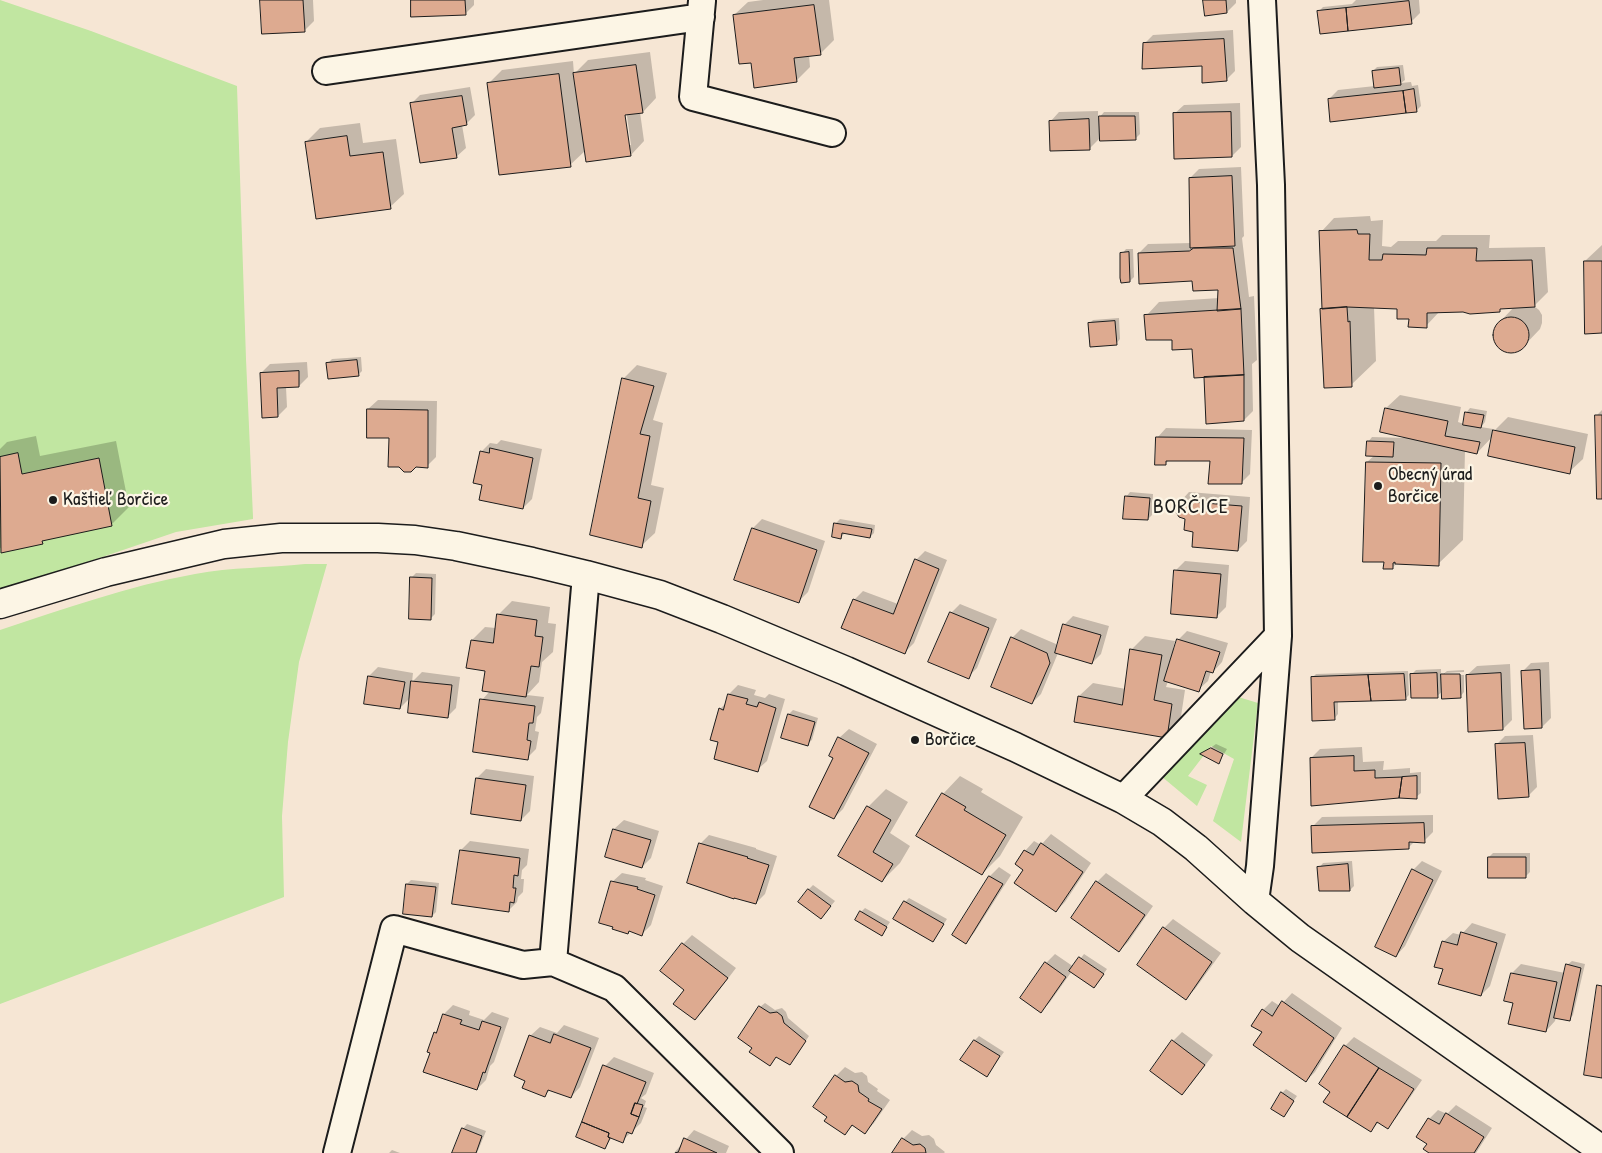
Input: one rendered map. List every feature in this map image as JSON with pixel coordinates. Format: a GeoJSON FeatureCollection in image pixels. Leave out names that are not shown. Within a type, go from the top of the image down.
{"type":"FeatureCollection","features":[{"type":"Feature","properties":{"kind":"main road"},"geometry":{"type":"LineString","coordinates":[[0,604],[106,572],[224,544],[281,538],[378,538],[416,540],[456,546],[586,575],[660,596],[837,667],[1015,747],[1123,799],[1162,822],[1196,848],[1255,901],[1308,944],[1602,1150]]}},
{"type":"Feature","properties":{"kind":"street"},"geometry":{"type":"LineString","coordinates":[[1255,901],[1260,866],[1278,636],[1271,185],[1262,0]]}},
{"type":"Feature","properties":{"kind":"street"},"geometry":{"type":"LineString","coordinates":[[326,71],[701,8],[693,97],[832,133]]}},
{"type":"Feature","properties":{"kind":"street"},"geometry":{"type":"LineString","coordinates":[[553,962],[586,575]]}},
{"type":"Feature","properties":{"kind":"street"},"geometry":{"type":"LineString","coordinates":[[1123,799],[1278,636]]}},
{"type":"Feature","properties":{"kind":"street"},"geometry":{"type":"LineString","coordinates":[[337,1153],[394,929],[523,965],[553,962],[614,988],[780,1153]]}},
{"type":"Feature","properties":{"kind":"green space"},"geometry":{"type":"Polygon","coordinates":[[[0,0],[91,31],[237,86],[253,519],[176,532],[20,585],[0,589],[0,0]]]}},
{"type":"Feature","properties":{"kind":"green space"},"geometry":{"type":"Polygon","coordinates":[[[327,564],[299,662],[288,742],[282,816],[284,897],[0,1004],[0,630],[96,599],[170,579],[222,570],[327,564]]]}},
{"type":"Feature","properties":{"kind":"green space"},"geometry":{"type":"Polygon","coordinates":[[[1235,696],[1258,703],[1241,842],[1213,821],[1234,759],[1211,746],[1188,776],[1207,785],[1197,806],[1161,776],[1235,696]]]}},
{"type":"Feature","properties":{"kind":"building"},"geometry":{"type":"Polygon","coordinates":[[[260,0],[303,0],[305,32],[262,34],[260,0]]]}},
{"type":"Feature","properties":{"kind":"building"},"geometry":{"type":"Polygon","coordinates":[[[411,0],[465,0],[466,15],[411,17],[411,0]]]}},
{"type":"Feature","properties":{"kind":"building"},"geometry":{"type":"Polygon","coordinates":[[[1203,0],[1226,0],[1227,13],[1205,16],[1203,0]]]}},
{"type":"Feature","properties":{"kind":"building"},"geometry":{"type":"Polygon","coordinates":[[[1409,1],[1412,24],[1348,31],[1346,8],[1409,1]]]}},
{"type":"Feature","properties":{"kind":"building"},"geometry":{"type":"Polygon","coordinates":[[[814,5],[821,55],[794,58],[797,82],[754,88],[751,63],[739,64],[733,15],[814,5]]]}},
{"type":"Feature","properties":{"kind":"building"},"geometry":{"type":"Polygon","coordinates":[[[1346,8],[1348,31],[1320,34],[1317,11],[1346,8]]]}},
{"type":"Feature","properties":{"kind":"building"},"geometry":{"type":"Polygon","coordinates":[[[1224,39],[1227,81],[1202,83],[1202,66],[1142,69],[1143,43],[1224,39]]]}},
{"type":"Feature","properties":{"kind":"building"},"geometry":{"type":"Polygon","coordinates":[[[636,65],[643,113],[625,115],[631,156],[586,162],[573,73],[636,65]]]}},
{"type":"Feature","properties":{"kind":"building"},"geometry":{"type":"Polygon","coordinates":[[[1399,68],[1401,85],[1374,88],[1372,71],[1399,68]]]}},
{"type":"Feature","properties":{"kind":"building"},"geometry":{"type":"Polygon","coordinates":[[[559,74],[571,167],[499,175],[487,83],[559,74]]]}},
{"type":"Feature","properties":{"kind":"building"},"geometry":{"type":"Polygon","coordinates":[[[1414,89],[1417,112],[1406,113],[1403,91],[1414,89]]]}},
{"type":"Feature","properties":{"kind":"building"},"geometry":{"type":"Polygon","coordinates":[[[1403,91],[1406,113],[1330,122],[1328,99],[1403,91]]]}},
{"type":"Feature","properties":{"kind":"building"},"geometry":{"type":"Polygon","coordinates":[[[462,96],[467,125],[452,128],[457,158],[420,163],[410,103],[462,96]]]}},
{"type":"Feature","properties":{"kind":"building"},"geometry":{"type":"Polygon","coordinates":[[[1231,112],[1232,157],[1174,159],[1173,113],[1231,112]]]}},
{"type":"Feature","properties":{"kind":"building"},"geometry":{"type":"Polygon","coordinates":[[[1099,116],[1135,116],[1136,140],[1100,141],[1099,116]]]}},
{"type":"Feature","properties":{"kind":"building"},"geometry":{"type":"Polygon","coordinates":[[[1089,119],[1090,150],[1050,151],[1049,121],[1089,119]]]}},
{"type":"Feature","properties":{"kind":"building"},"geometry":{"type":"Polygon","coordinates":[[[347,136],[350,156],[383,152],[391,209],[316,219],[305,142],[347,136]]]}},
{"type":"Feature","properties":{"kind":"building"},"geometry":{"type":"Polygon","coordinates":[[[1232,176],[1235,246],[1190,248],[1189,178],[1232,176]]]}},
{"type":"Feature","properties":{"kind":"building"},"geometry":{"type":"Polygon","coordinates":[[[1357,230],[1358,234],[1370,234],[1369,260],[1382,260],[1383,254],[1426,255],[1427,248],[1477,248],[1476,261],[1532,260],[1535,307],[1500,309],[1500,312],[1470,314],[1463,312],[1427,313],[1427,328],[1408,327],[1409,319],[1397,319],[1397,309],[1347,307],[1322,309],[1319,231],[1357,230]]]}},
{"type":"Feature","properties":{"kind":"building"},"geometry":{"type":"Polygon","coordinates":[[[1194,248],[1233,248],[1241,309],[1217,311],[1218,290],[1193,291],[1192,281],[1139,284],[1138,253],[1189,251],[1194,248]]]}},
{"type":"Feature","properties":{"kind":"building"},"geometry":{"type":"Polygon","coordinates":[[[1129,252],[1130,282],[1121,283],[1120,253],[1129,252]]]}},
{"type":"Feature","properties":{"kind":"building"},"geometry":{"type":"Polygon","coordinates":[[[1584,261],[1602,261],[1602,333],[1585,334],[1584,261]]]}},
{"type":"Feature","properties":{"kind":"building"},"geometry":{"type":"Polygon","coordinates":[[[1347,307],[1348,322],[1350,321],[1352,387],[1324,388],[1320,309],[1347,307]]]}},
{"type":"Feature","properties":{"kind":"building"},"geometry":{"type":"Polygon","coordinates":[[[1241,309],[1244,375],[1194,378],[1192,349],[1172,350],[1172,340],[1146,340],[1144,315],[1241,309]]]}},
{"type":"Feature","properties":{"kind":"building"},"geometry":{"type":"Polygon","coordinates":[[[1511,317],[1518,318],[1524,322],[1528,328],[1528,342],[1524,348],[1518,352],[1511,353],[1504,352],[1498,348],[1494,342],[1493,335],[1494,328],[1498,322],[1504,318],[1511,317]]]}},
{"type":"Feature","properties":{"kind":"building"},"geometry":{"type":"Polygon","coordinates":[[[1115,321],[1117,345],[1090,347],[1088,323],[1115,321]]]}},
{"type":"Feature","properties":{"kind":"building"},"geometry":{"type":"Polygon","coordinates":[[[357,360],[359,376],[328,379],[326,363],[357,360]]]}},
{"type":"Feature","properties":{"kind":"building"},"geometry":{"type":"Polygon","coordinates":[[[299,371],[299,387],[277,388],[278,417],[262,418],[260,373],[299,371]]]}},
{"type":"Feature","properties":{"kind":"building"},"geometry":{"type":"Polygon","coordinates":[[[1244,375],[1244,421],[1206,424],[1204,377],[1244,375]]]}},
{"type":"Feature","properties":{"kind":"building"},"geometry":{"type":"Polygon","coordinates":[[[622,378],[654,386],[640,434],[650,436],[638,498],[651,501],[642,548],[590,535],[622,378]]]}},
{"type":"Feature","properties":{"kind":"building"},"geometry":{"type":"Polygon","coordinates":[[[1385,408],[1448,421],[1445,436],[1480,442],[1477,454],[1380,432],[1385,408]]]}},
{"type":"Feature","properties":{"kind":"building"},"geometry":{"type":"Polygon","coordinates":[[[367,409],[428,410],[428,468],[416,467],[411,472],[404,472],[399,467],[388,467],[389,438],[367,438],[367,409]]]}},
{"type":"Feature","properties":{"kind":"building"},"geometry":{"type":"Polygon","coordinates":[[[1465,412],[1484,415],[1481,428],[1463,425],[1465,412]]]}},
{"type":"Feature","properties":{"kind":"building"},"geometry":{"type":"Polygon","coordinates":[[[1595,415],[1602,415],[1602,499],[1597,499],[1595,415]]]}},
{"type":"Feature","properties":{"kind":"building"},"geometry":{"type":"Polygon","coordinates":[[[1493,430],[1575,447],[1570,474],[1488,456],[1493,430]]]}},
{"type":"Feature","properties":{"kind":"building"},"geometry":{"type":"Polygon","coordinates":[[[1156,437],[1244,438],[1242,484],[1208,484],[1210,461],[1166,461],[1166,465],[1155,465],[1156,437]]]}},
{"type":"Feature","properties":{"kind":"building"},"geometry":{"type":"Polygon","coordinates":[[[1367,441],[1394,442],[1393,457],[1366,456],[1367,441]]]}},
{"type":"Feature","properties":{"kind":"building"},"geometry":{"type":"Polygon","coordinates":[[[490,448],[533,458],[523,509],[479,500],[482,485],[473,483],[480,451],[489,453],[490,448]]]}},
{"type":"Feature","properties":{"kind":"building","name":"Kaštieľ Borčice"},"geometry":{"type":"Polygon","coordinates":[[[18,453],[22,474],[99,458],[112,526],[42,541],[43,544],[1,553],[0,457],[18,453]]]}},
{"type":"Feature","properties":{"kind":"building"},"geometry":{"type":"Polygon","coordinates":[[[1366,462],[1441,463],[1439,566],[1395,564],[1395,562],[1393,563],[1393,569],[1383,569],[1384,562],[1363,562],[1366,462]]]}},
{"type":"Feature","properties":{"kind":"building"},"geometry":{"type":"Polygon","coordinates":[[[1125,496],[1150,498],[1148,520],[1123,519],[1125,496]]]}},
{"type":"Feature","properties":{"kind":"building"},"geometry":{"type":"Polygon","coordinates":[[[1179,501],[1242,506],[1238,551],[1192,547],[1193,532],[1184,530],[1185,519],[1179,517],[1174,509],[1179,501]]]}},
{"type":"Feature","properties":{"kind":"building"},"geometry":{"type":"Polygon","coordinates":[[[834,523],[872,529],[870,538],[842,533],[841,539],[832,537],[834,523]]]}},
{"type":"Feature","properties":{"kind":"building"},"geometry":{"type":"Polygon","coordinates":[[[752,528],[817,550],[799,603],[734,580],[752,528]]]}},
{"type":"Feature","properties":{"kind":"building"},"geometry":{"type":"Polygon","coordinates":[[[915,559],[939,569],[905,654],[841,628],[853,599],[893,614],[915,559]]]}},
{"type":"Feature","properties":{"kind":"building"},"geometry":{"type":"Polygon","coordinates":[[[1174,570],[1221,574],[1217,618],[1171,614],[1174,570]]]}},
{"type":"Feature","properties":{"kind":"building"},"geometry":{"type":"Polygon","coordinates":[[[410,577],[432,578],[431,620],[409,619],[410,577]]]}},
{"type":"Feature","properties":{"kind":"building"},"geometry":{"type":"Polygon","coordinates":[[[950,612],[989,628],[969,679],[928,662],[950,612]]]}},
{"type":"Feature","properties":{"kind":"building"},"geometry":{"type":"Polygon","coordinates":[[[497,614],[537,620],[535,636],[543,637],[539,667],[531,666],[526,697],[482,691],[485,671],[466,668],[471,640],[493,643],[497,614]]]}},
{"type":"Feature","properties":{"kind":"building"},"geometry":{"type":"Polygon","coordinates":[[[1063,624],[1101,635],[1092,664],[1055,653],[1063,624]]]}},
{"type":"Feature","properties":{"kind":"building"},"geometry":{"type":"Polygon","coordinates":[[[1011,637],[1047,653],[1050,663],[1032,704],[991,687],[1011,637]]]}},
{"type":"Feature","properties":{"kind":"building"},"geometry":{"type":"Polygon","coordinates":[[[1177,639],[1220,652],[1213,673],[1206,671],[1199,692],[1164,681],[1177,639]]]}},
{"type":"Feature","properties":{"kind":"building"},"geometry":{"type":"Polygon","coordinates":[[[1130,649],[1162,655],[1154,700],[1172,704],[1167,738],[1074,722],[1078,696],[1122,705],[1130,649]]]}},
{"type":"Feature","properties":{"kind":"building"},"geometry":{"type":"Polygon","coordinates":[[[1540,670],[1542,728],[1524,729],[1521,671],[1540,670]]]}},
{"type":"Feature","properties":{"kind":"building"},"geometry":{"type":"Polygon","coordinates":[[[1437,673],[1438,698],[1411,698],[1410,674],[1437,673]]]}},
{"type":"Feature","properties":{"kind":"building"},"geometry":{"type":"Polygon","coordinates":[[[1501,673],[1503,730],[1468,732],[1466,675],[1501,673]]]}},
{"type":"Feature","properties":{"kind":"building"},"geometry":{"type":"Polygon","coordinates":[[[1404,674],[1406,700],[1371,701],[1368,675],[1404,674]]]}},
{"type":"Feature","properties":{"kind":"building"},"geometry":{"type":"Polygon","coordinates":[[[1441,674],[1460,674],[1461,698],[1442,699],[1441,674]]]}},
{"type":"Feature","properties":{"kind":"building"},"geometry":{"type":"Polygon","coordinates":[[[1368,675],[1371,701],[1334,702],[1335,720],[1312,721],[1311,677],[1368,675]]]}},
{"type":"Feature","properties":{"kind":"building"},"geometry":{"type":"Polygon","coordinates":[[[368,676],[405,682],[400,709],[364,704],[368,676]]]}},
{"type":"Feature","properties":{"kind":"building"},"geometry":{"type":"Polygon","coordinates":[[[411,681],[452,685],[448,718],[408,713],[411,681]]]}},
{"type":"Feature","properties":{"kind":"building"},"geometry":{"type":"Polygon","coordinates":[[[728,694],[748,699],[746,704],[757,707],[759,702],[776,708],[758,772],[714,759],[718,742],[710,740],[719,708],[723,710],[728,694]]]}},
{"type":"Feature","properties":{"kind":"building"},"geometry":{"type":"Polygon","coordinates":[[[480,699],[535,706],[533,723],[529,723],[527,740],[531,741],[528,760],[473,752],[480,699]]]}},
{"type":"Feature","properties":{"kind":"building"},"geometry":{"type":"Polygon","coordinates":[[[788,714],[815,722],[808,746],[781,738],[788,714]]]}},
{"type":"Feature","properties":{"kind":"building"},"geometry":{"type":"Polygon","coordinates":[[[838,737],[869,753],[834,819],[809,807],[833,758],[829,756],[838,737]]]}},
{"type":"Feature","properties":{"kind":"building"},"geometry":{"type":"Polygon","coordinates":[[[1525,743],[1529,797],[1498,799],[1495,744],[1525,743]]]}},
{"type":"Feature","properties":{"kind":"building"},"geometry":{"type":"Polygon","coordinates":[[[1211,748],[1223,754],[1219,764],[1200,754],[1211,748]]]}},
{"type":"Feature","properties":{"kind":"building"},"geometry":{"type":"Polygon","coordinates":[[[1354,756],[1354,771],[1375,770],[1375,778],[1402,777],[1399,798],[1311,806],[1310,758],[1354,756]]]}},
{"type":"Feature","properties":{"kind":"building"},"geometry":{"type":"Polygon","coordinates":[[[1417,776],[1417,799],[1399,798],[1402,777],[1417,776]]]}},
{"type":"Feature","properties":{"kind":"building"},"geometry":{"type":"Polygon","coordinates":[[[476,778],[526,785],[521,821],[471,814],[476,778]]]}},
{"type":"Feature","properties":{"kind":"building"},"geometry":{"type":"Polygon","coordinates":[[[942,793],[966,807],[964,810],[1006,835],[982,875],[916,836],[942,793]]]}},
{"type":"Feature","properties":{"kind":"building"},"geometry":{"type":"Polygon","coordinates":[[[867,806],[891,820],[873,852],[893,864],[882,882],[838,856],[867,806]]]}},
{"type":"Feature","properties":{"kind":"building"},"geometry":{"type":"Polygon","coordinates":[[[1424,823],[1425,843],[1409,842],[1409,849],[1312,853],[1311,826],[1424,823]]]}},
{"type":"Feature","properties":{"kind":"building"},"geometry":{"type":"Polygon","coordinates":[[[613,829],[651,840],[642,868],[605,857],[613,829]]]}},
{"type":"Feature","properties":{"kind":"building"},"geometry":{"type":"Polygon","coordinates":[[[699,843],[769,865],[756,904],[734,899],[687,883],[699,843]]]}},
{"type":"Feature","properties":{"kind":"building"},"geometry":{"type":"Polygon","coordinates":[[[1041,843],[1083,872],[1056,912],[1014,883],[1023,870],[1015,864],[1024,850],[1033,855],[1041,843]]]}},
{"type":"Feature","properties":{"kind":"building"},"geometry":{"type":"Polygon","coordinates":[[[460,850],[520,858],[518,876],[514,875],[513,888],[516,888],[514,903],[510,902],[509,912],[452,904],[460,850]]]}},
{"type":"Feature","properties":{"kind":"building"},"geometry":{"type":"Polygon","coordinates":[[[1488,857],[1526,857],[1526,878],[1488,878],[1488,857]]]}},
{"type":"Feature","properties":{"kind":"building"},"geometry":{"type":"Polygon","coordinates":[[[1348,864],[1350,891],[1319,891],[1317,867],[1348,864]]]}},
{"type":"Feature","properties":{"kind":"building"},"geometry":{"type":"Polygon","coordinates":[[[1412,869],[1433,880],[1396,957],[1375,947],[1412,869]]]}},
{"type":"Feature","properties":{"kind":"building"},"geometry":{"type":"Polygon","coordinates":[[[989,876],[1003,884],[966,944],[952,935],[989,876]]]}},
{"type":"Feature","properties":{"kind":"building"},"geometry":{"type":"Polygon","coordinates":[[[611,881],[638,887],[637,889],[655,895],[642,936],[629,931],[628,934],[599,923],[611,881]]]}},
{"type":"Feature","properties":{"kind":"building"},"geometry":{"type":"Polygon","coordinates":[[[1096,881],[1145,915],[1119,952],[1071,918],[1096,881]]]}},
{"type":"Feature","properties":{"kind":"building"},"geometry":{"type":"Polygon","coordinates":[[[406,884],[436,887],[432,917],[403,914],[406,884]]]}},
{"type":"Feature","properties":{"kind":"building"},"geometry":{"type":"Polygon","coordinates":[[[808,889],[831,906],[821,919],[798,902],[808,889]]]}},
{"type":"Feature","properties":{"kind":"building"},"geometry":{"type":"Polygon","coordinates":[[[904,901],[944,924],[933,942],[893,919],[904,901]]]}},
{"type":"Feature","properties":{"kind":"building"},"geometry":{"type":"Polygon","coordinates":[[[860,911],[887,927],[882,936],[855,920],[860,911]]]}},
{"type":"Feature","properties":{"kind":"building"},"geometry":{"type":"Polygon","coordinates":[[[1163,927],[1212,962],[1186,1000],[1137,965],[1163,927]]]}},
{"type":"Feature","properties":{"kind":"building"},"geometry":{"type":"Polygon","coordinates":[[[1461,932],[1497,943],[1481,996],[1438,984],[1443,969],[1434,967],[1442,941],[1457,945],[1461,932]]]}},
{"type":"Feature","properties":{"kind":"building"},"geometry":{"type":"Polygon","coordinates":[[[682,943],[728,978],[695,1020],[673,1004],[684,990],[660,971],[682,943]]]}},
{"type":"Feature","properties":{"kind":"building"},"geometry":{"type":"Polygon","coordinates":[[[1079,957],[1104,974],[1094,988],[1069,971],[1079,957]]]}},
{"type":"Feature","properties":{"kind":"building"},"geometry":{"type":"Polygon","coordinates":[[[1045,962],[1066,977],[1041,1013],[1020,998],[1045,962]]]}},
{"type":"Feature","properties":{"kind":"building"},"geometry":{"type":"Polygon","coordinates":[[[1566,964],[1581,968],[1570,1021],[1554,1018],[1566,964]]]}},
{"type":"Feature","properties":{"kind":"building"},"geometry":{"type":"Polygon","coordinates":[[[1511,973],[1557,982],[1546,1032],[1508,1024],[1513,1003],[1504,1001],[1511,973]]]}},
{"type":"Feature","properties":{"kind":"building"},"geometry":{"type":"Polygon","coordinates":[[[1597,985],[1602,986],[1602,1078],[1584,1075],[1597,985]]]}},
{"type":"Feature","properties":{"kind":"building"},"geometry":{"type":"Polygon","coordinates":[[[1282,1001],[1334,1038],[1306,1082],[1253,1045],[1262,1032],[1251,1026],[1262,1009],[1272,1016],[1282,1001]]]}},
{"type":"Feature","properties":{"kind":"building"},"geometry":{"type":"Polygon","coordinates":[[[759,1006],[770,1013],[777,1012],[782,1016],[784,1023],[806,1041],[790,1065],[776,1057],[770,1066],[749,1052],[752,1048],[738,1038],[759,1006]]]}},
{"type":"Feature","properties":{"kind":"building"},"geometry":{"type":"Polygon","coordinates":[[[443,1014],[462,1020],[460,1024],[479,1030],[482,1021],[501,1027],[477,1090],[423,1072],[430,1053],[427,1052],[443,1014]]]}},
{"type":"Feature","properties":{"kind":"building"},"geometry":{"type":"Polygon","coordinates":[[[554,1034],[591,1048],[571,1098],[548,1090],[545,1097],[522,1088],[525,1081],[514,1076],[529,1035],[550,1043],[554,1034]]]}},
{"type":"Feature","properties":{"kind":"building"},"geometry":{"type":"Polygon","coordinates":[[[974,1040],[1000,1056],[987,1077],[960,1060],[974,1040]]]}},
{"type":"Feature","properties":{"kind":"building"},"geometry":{"type":"Polygon","coordinates":[[[1172,1040],[1205,1065],[1182,1095],[1150,1071],[1172,1040]]]}},
{"type":"Feature","properties":{"kind":"building"},"geometry":{"type":"Polygon","coordinates":[[[1344,1045],[1379,1068],[1347,1117],[1323,1102],[1330,1092],[1319,1084],[1344,1045]]]}},
{"type":"Feature","properties":{"kind":"building"},"geometry":{"type":"Polygon","coordinates":[[[603,1065],[646,1082],[631,1114],[639,1117],[632,1134],[627,1132],[623,1143],[608,1137],[609,1133],[582,1122],[603,1065]]]}},
{"type":"Feature","properties":{"kind":"building"},"geometry":{"type":"Polygon","coordinates":[[[1379,1068],[1414,1089],[1388,1129],[1377,1122],[1371,1132],[1347,1117],[1379,1068]]]}},
{"type":"Feature","properties":{"kind":"building"},"geometry":{"type":"Polygon","coordinates":[[[835,1075],[845,1082],[852,1081],[858,1085],[859,1092],[869,1099],[868,1101],[882,1109],[865,1134],[852,1125],[845,1135],[824,1121],[827,1117],[813,1107],[835,1075]]]}},
{"type":"Feature","properties":{"kind":"building"},"geometry":{"type":"Polygon","coordinates":[[[1281,1092],[1294,1101],[1284,1117],[1271,1109],[1281,1092]]]}},
{"type":"Feature","properties":{"kind":"building"},"geometry":{"type":"Polygon","coordinates":[[[635,1103],[643,1105],[639,1117],[631,1114],[635,1103]]]}},
{"type":"Feature","properties":{"kind":"building"},"geometry":{"type":"Polygon","coordinates":[[[1446,1113],[1484,1137],[1474,1153],[1429,1153],[1423,1149],[1427,1144],[1416,1137],[1428,1118],[1439,1124],[1446,1113]]]}},
{"type":"Feature","properties":{"kind":"building"},"geometry":{"type":"Polygon","coordinates":[[[582,1122],[609,1133],[608,1137],[610,1138],[605,1149],[576,1137],[582,1122]]]}},
{"type":"Feature","properties":{"kind":"building"},"geometry":{"type":"Polygon","coordinates":[[[462,1128],[482,1136],[476,1153],[452,1153],[462,1128]]]}},
{"type":"Feature","properties":{"kind":"building"},"geometry":{"type":"Polygon","coordinates":[[[684,1138],[717,1153],[675,1153],[678,1152],[684,1138]]]}},
{"type":"Feature","properties":{"kind":"building"},"geometry":{"type":"Polygon","coordinates":[[[902,1138],[913,1145],[920,1144],[925,1148],[926,1153],[892,1153],[902,1138]]]}},
{"type":"Feature","properties":{"kind":"place","name":"Obecný úrad Borčice"},"geometry":{"type":"Point","coordinates":[1378,486]}},
{"type":"Feature","properties":{"kind":"place","name":"Kaštieľ Borčice"},"geometry":{"type":"Point","coordinates":[53,500]}},
{"type":"Feature","properties":{"kind":"place","name":"Borčice"},"geometry":{"type":"Point","coordinates":[915,740]}},
{"type":"Feature","properties":{"kind":"district","name":"BORČICE"},"geometry":{"type":"Point","coordinates":[1191,507]}}]}
